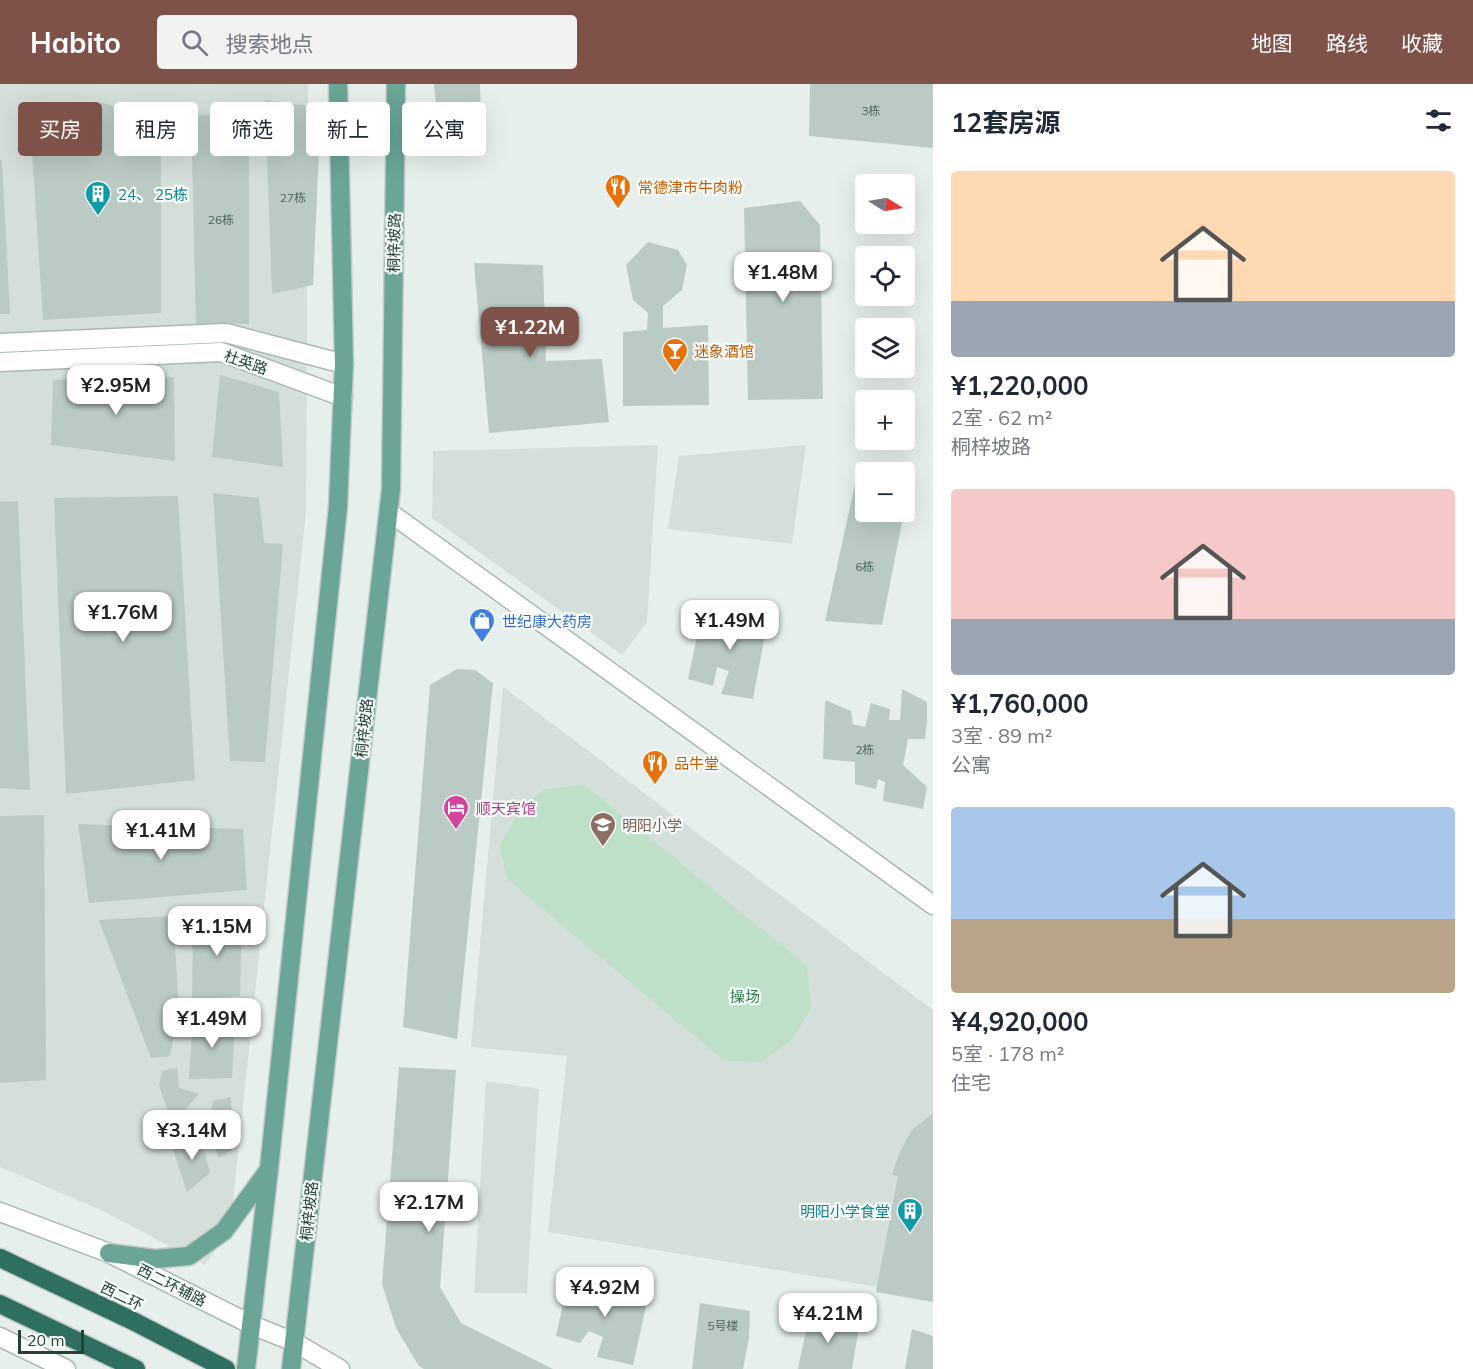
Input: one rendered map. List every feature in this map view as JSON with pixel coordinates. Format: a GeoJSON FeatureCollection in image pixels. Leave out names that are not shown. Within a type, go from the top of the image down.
{"type":"FeatureCollection","features":[{"type":"Feature","properties":{"kind":"highway","name":"西二环"},"geometry":{"type":"LineString","coordinates":[[0,1258],[131,1320],[226,1369]]}},
{"type":"Feature","properties":{"kind":"highway"},"geometry":{"type":"LineString","coordinates":[[0,1305],[136,1369]]}},
{"type":"Feature","properties":{"kind":"main road"},"geometry":{"type":"LineString","coordinates":[[246,1369],[338,507],[344,364],[338,84]]}},
{"type":"Feature","properties":{"kind":"main road","name":"桐梓坡路"},"geometry":{"type":"LineString","coordinates":[[291,1369],[391,489],[396,84]]}},
{"type":"Feature","properties":{"kind":"main road"},"geometry":{"type":"LineString","coordinates":[[109,1253],[155,1259],[189,1256],[224,1231],[269,1169]]}},
{"type":"Feature","properties":{"kind":"street","name":"杜英路"},"geometry":{"type":"LineString","coordinates":[[0,343],[226,333],[344,364]]}},
{"type":"Feature","properties":{"kind":"street","name":"杜英路"},"geometry":{"type":"LineString","coordinates":[[0,362],[221,352],[343,397]]}},
{"type":"Feature","properties":{"kind":"street"},"geometry":{"type":"LineString","coordinates":[[389,512],[933,905]]}},
{"type":"Feature","properties":{"kind":"street","name":"西二环辅路"},"geometry":{"type":"LineString","coordinates":[[0,1212],[109,1253],[252,1325],[294,1342],[340,1369]]}},
{"type":"Feature","properties":{"kind":"street"},"geometry":{"type":"LineString","coordinates":[[0,1337],[66,1369]]}},
{"type":"Feature","properties":{"kind":"shaded area"},"geometry":{"type":"Polygon","coordinates":[[[0,84],[308,84],[308,102],[306,102],[306,511],[230,1229],[205,1265],[101,1210],[0,1167],[0,84]]]}},
{"type":"Feature","properties":{"kind":"shaded area"},"geometry":{"type":"Polygon","coordinates":[[[658,445],[647,622],[622,655],[432,518],[433,451],[658,445]]]}},
{"type":"Feature","properties":{"kind":"shaded area"},"geometry":{"type":"Polygon","coordinates":[[[806,445],[792,544],[668,529],[679,456],[806,445]]]}},
{"type":"Feature","properties":{"kind":"shaded area","name":"明阳小学"},"geometry":{"type":"Polygon","coordinates":[[[503,687],[933,1010],[933,1296],[548,1232],[567,1056],[471,1047],[503,687]]]}},
{"type":"Feature","properties":{"kind":"shaded area"},"geometry":{"type":"Polygon","coordinates":[[[486,1081],[539,1089],[527,1293],[474,1293],[486,1081]]]}},
{"type":"Feature","properties":{"kind":"green space","name":"操场"},"geometry":{"type":"Polygon","coordinates":[[[585,785],[807,966],[811,1009],[791,1041],[760,1062],[724,1061],[507,879],[500,845],[521,808],[545,789],[585,785]]]}},
{"type":"Feature","properties":{"kind":"building"},"geometry":{"type":"Polygon","coordinates":[[[434,84],[480,84],[480,102],[436,102],[434,84]]]}},
{"type":"Feature","properties":{"kind":"building"},"geometry":{"type":"Polygon","coordinates":[[[810,84],[933,84],[933,148],[809,136],[810,84]]]}},
{"type":"Feature","properties":{"kind":"building","name":"24、 25栋"},"geometry":{"type":"Polygon","coordinates":[[[102,103],[114,106],[114,156],[161,156],[161,313],[43,320],[32,156],[102,156],[102,103]]]}},
{"type":"Feature","properties":{"kind":"building"},"geometry":{"type":"Polygon","coordinates":[[[294,104],[306,106],[306,156],[319,156],[313,285],[272,294],[267,156],[294,156],[294,104]]]}},
{"type":"Feature","properties":{"kind":"building"},"geometry":{"type":"Polygon","coordinates":[[[198,115],[210,115],[210,156],[249,156],[249,324],[196,324],[192,156],[198,156],[198,115]]]}},
{"type":"Feature","properties":{"kind":"building"},"geometry":{"type":"Polygon","coordinates":[[[0,160],[2,160],[10,314],[0,314],[0,160]]]}},
{"type":"Feature","properties":{"kind":"building"},"geometry":{"type":"Polygon","coordinates":[[[800,201],[820,225],[823,399],[748,400],[744,208],[800,201]]]}},
{"type":"Feature","properties":{"kind":"building"},"geometry":{"type":"Polygon","coordinates":[[[648,242],[678,250],[687,265],[682,290],[663,306],[663,328],[708,325],[709,405],[623,406],[623,332],[647,330],[648,313],[633,300],[626,265],[648,242]]]}},
{"type":"Feature","properties":{"kind":"building"},"geometry":{"type":"Polygon","coordinates":[[[474,263],[543,265],[546,361],[602,359],[609,422],[489,433],[474,263]]]}},
{"type":"Feature","properties":{"kind":"building"},"geometry":{"type":"Polygon","coordinates":[[[220,375],[279,392],[283,467],[212,457],[220,375]]]}},
{"type":"Feature","properties":{"kind":"building"},"geometry":{"type":"Polygon","coordinates":[[[174,377],[175,461],[51,445],[53,380],[174,377]]]}},
{"type":"Feature","properties":{"kind":"building"},"geometry":{"type":"Polygon","coordinates":[[[855,484],[855,522],[902,522],[882,625],[825,621],[855,484]]]}},
{"type":"Feature","properties":{"kind":"building"},"geometry":{"type":"Polygon","coordinates":[[[213,493],[259,498],[264,543],[283,544],[265,762],[230,761],[213,493]]]}},
{"type":"Feature","properties":{"kind":"building"},"geometry":{"type":"Polygon","coordinates":[[[178,496],[195,780],[66,794],[54,498],[178,496]]]}},
{"type":"Feature","properties":{"kind":"building"},"geometry":{"type":"Polygon","coordinates":[[[18,501],[30,790],[0,788],[0,502],[18,501]]]}},
{"type":"Feature","properties":{"kind":"building"},"geometry":{"type":"Polygon","coordinates":[[[740,604],[769,613],[753,699],[721,694],[729,671],[717,667],[713,686],[688,679],[703,609],[728,615],[725,630],[738,633],[740,604]]]}},
{"type":"Feature","properties":{"kind":"building"},"geometry":{"type":"Polygon","coordinates":[[[457,669],[475,670],[493,683],[457,1039],[403,1027],[430,685],[457,669]]]}},
{"type":"Feature","properties":{"kind":"building"},"geometry":{"type":"Polygon","coordinates":[[[902,689],[927,702],[925,739],[908,739],[903,765],[927,787],[923,809],[883,801],[885,782],[878,779],[876,789],[855,784],[855,762],[823,759],[825,700],[851,711],[853,724],[865,727],[871,703],[890,709],[889,720],[900,720],[902,689]]]}},
{"type":"Feature","properties":{"kind":"building"},"geometry":{"type":"Polygon","coordinates":[[[44,815],[46,1080],[0,1083],[0,816],[44,815]]]}},
{"type":"Feature","properties":{"kind":"building"},"geometry":{"type":"Polygon","coordinates":[[[78,824],[243,829],[247,890],[89,903],[78,824]]]}},
{"type":"Feature","properties":{"kind":"building"},"geometry":{"type":"Polygon","coordinates":[[[242,914],[240,996],[192,1000],[193,918],[242,914]]]}},
{"type":"Feature","properties":{"kind":"building"},"geometry":{"type":"Polygon","coordinates":[[[173,916],[179,1010],[170,1056],[151,1058],[99,920],[173,916]]]}},
{"type":"Feature","properties":{"kind":"building"},"geometry":{"type":"Polygon","coordinates":[[[193,1018],[235,1019],[232,1078],[189,1079],[193,1018]]]}},
{"type":"Feature","properties":{"kind":"building"},"geometry":{"type":"Polygon","coordinates":[[[399,1067],[456,1070],[440,1287],[461,1323],[553,1369],[424,1369],[419,1366],[396,1328],[382,1284],[399,1067]]]}},
{"type":"Feature","properties":{"kind":"building"},"geometry":{"type":"Polygon","coordinates":[[[177,1068],[179,1088],[199,1094],[172,1125],[159,1085],[162,1071],[177,1068]]]}},
{"type":"Feature","properties":{"kind":"building"},"geometry":{"type":"Polygon","coordinates":[[[231,1097],[233,1149],[219,1158],[208,1128],[213,1101],[231,1097]]]}},
{"type":"Feature","properties":{"kind":"building","name":"明阳小学食堂"},"geometry":{"type":"Polygon","coordinates":[[[933,1113],[933,1302],[876,1292],[898,1176],[892,1175],[899,1154],[911,1131],[933,1113]]]}},
{"type":"Feature","properties":{"kind":"building"},"geometry":{"type":"Polygon","coordinates":[[[199,1132],[210,1173],[187,1192],[172,1146],[199,1132]]]}},
{"type":"Feature","properties":{"kind":"building"},"geometry":{"type":"Polygon","coordinates":[[[614,1278],[649,1293],[633,1365],[597,1357],[603,1337],[589,1331],[580,1343],[556,1336],[568,1281],[611,1295],[614,1278]]]}},
{"type":"Feature","properties":{"kind":"building"},"geometry":{"type":"Polygon","coordinates":[[[700,1303],[750,1311],[749,1338],[743,1369],[692,1369],[700,1303]]]}},
{"type":"Feature","properties":{"kind":"building"},"geometry":{"type":"Polygon","coordinates":[[[810,1311],[859,1327],[852,1369],[798,1369],[810,1311]]]}},
{"type":"Feature","properties":{"kind":"building"},"geometry":{"type":"Polygon","coordinates":[[[912,1329],[933,1336],[933,1369],[905,1369],[912,1329]]]}},
{"type":"Feature","properties":{"kind":"place","name":"常德津市牛肉粉"},"geometry":{"type":"Point","coordinates":[618,210]}},
{"type":"Feature","properties":{"kind":"place","name":"24、 25栋"},"geometry":{"type":"Point","coordinates":[98,217]}},
{"type":"Feature","properties":{"kind":"place","name":"迷象酒馆"},"geometry":{"type":"Point","coordinates":[675,374]}},
{"type":"Feature","properties":{"kind":"place","name":"世纪康大药房"},"geometry":{"type":"Point","coordinates":[482,644]}},
{"type":"Feature","properties":{"kind":"place","name":"品牛堂"},"geometry":{"type":"Point","coordinates":[655,786]}},
{"type":"Feature","properties":{"kind":"place","name":"顺天宾馆"},"geometry":{"type":"Point","coordinates":[456,831]}},
{"type":"Feature","properties":{"kind":"place","name":"明阳小学"},"geometry":{"type":"Point","coordinates":[603,848]}},
{"type":"Feature","properties":{"kind":"place","name":"明阳小学食堂"},"geometry":{"type":"Point","coordinates":[910,1234]}}]}
